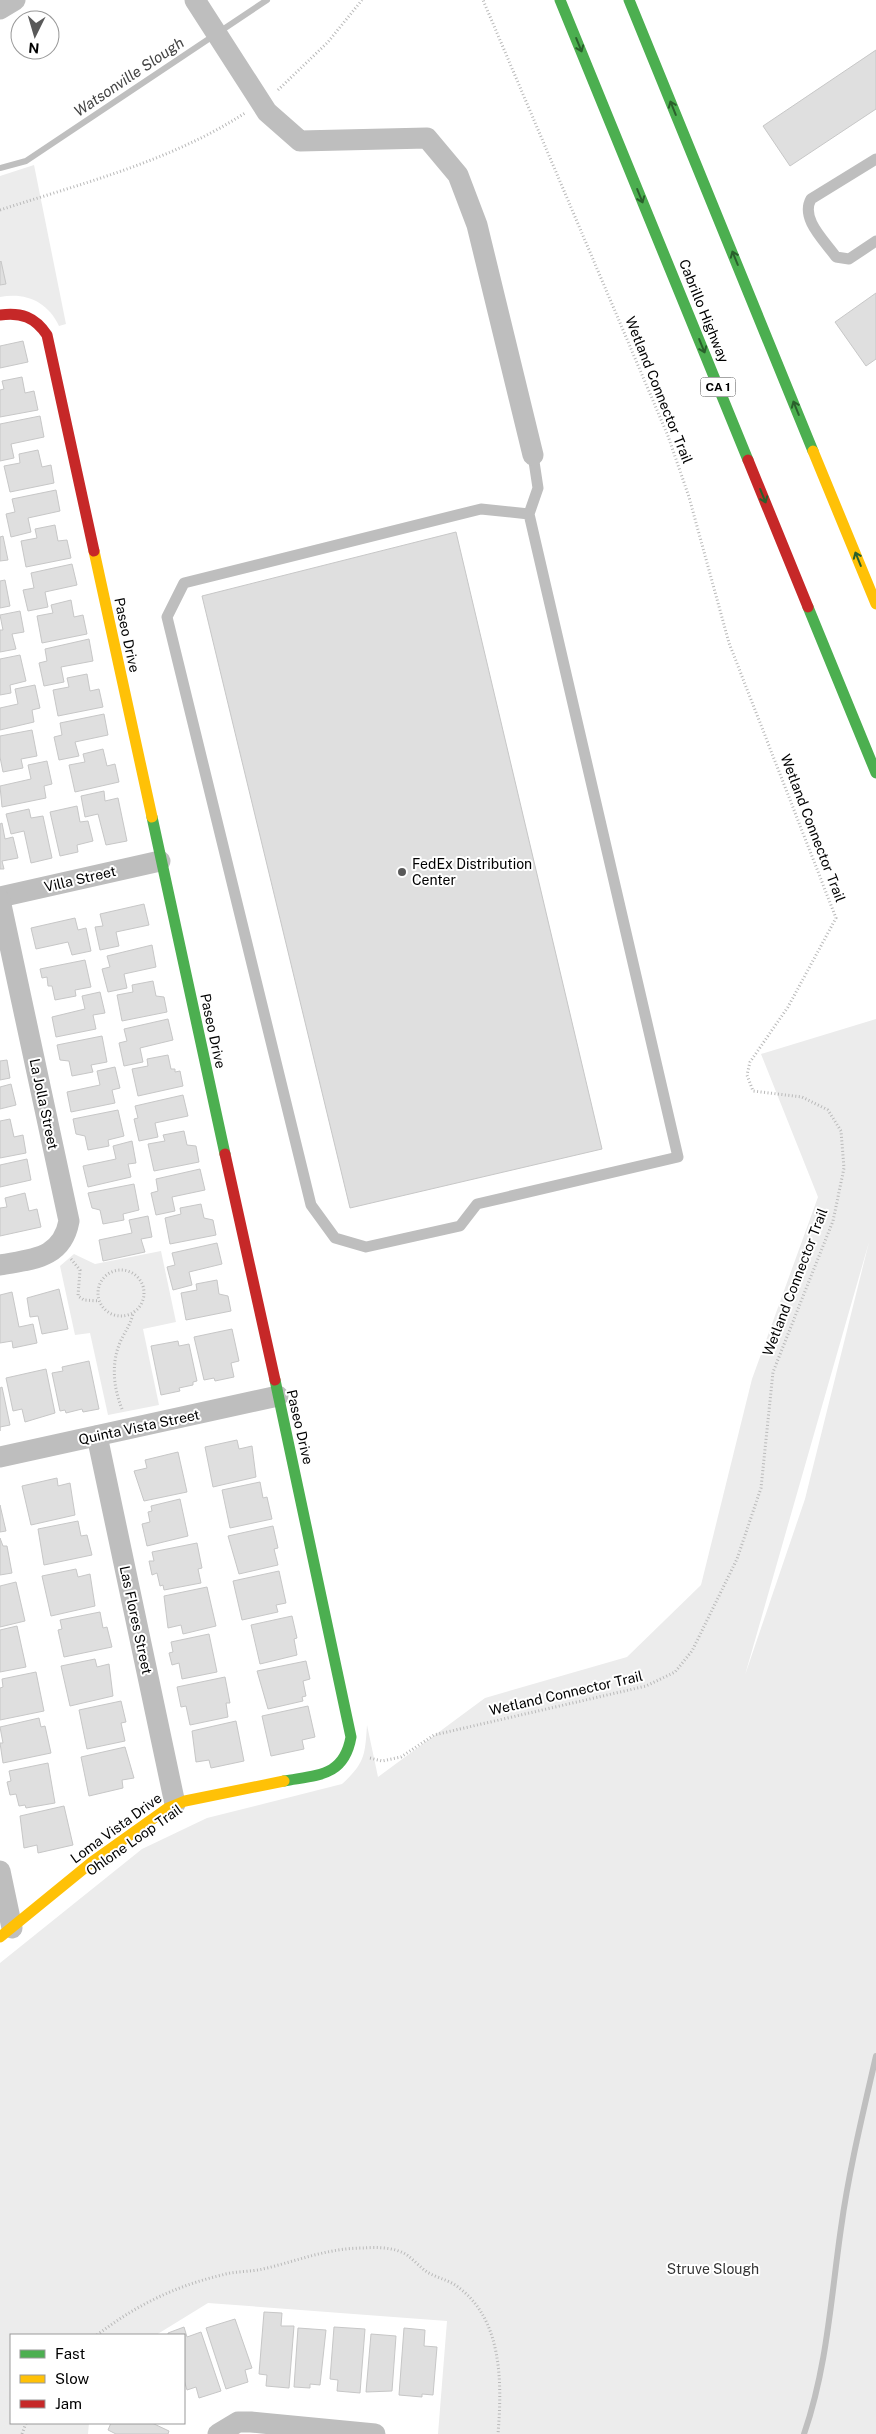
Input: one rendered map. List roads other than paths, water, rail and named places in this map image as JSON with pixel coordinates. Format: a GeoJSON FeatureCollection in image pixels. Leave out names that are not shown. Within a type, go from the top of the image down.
{"type":"FeatureCollection","features":[{"type":"Feature","properties":{"kind":"main road","name":"Cabrillo Highway"},"geometry":{"type":"LineString","coordinates":[[560,0],[876,773]]}},
{"type":"Feature","properties":{"kind":"main road"},"geometry":{"type":"LineString","coordinates":[[629,0],[876,604]]}},
{"type":"Feature","properties":{"kind":"main road","name":"Paseo Drive"},"geometry":{"type":"LineString","coordinates":[[0,315],[20,313],[35,320],[47,335],[160,861],[350,1724],[351,1737],[348,1753]]}},
{"type":"Feature","properties":{"kind":"main road","name":"Loma Vista Drive"},"geometry":{"type":"LineString","coordinates":[[6,1933],[92,1862],[175,1804],[323,1774],[338,1767],[348,1753]]}},
{"type":"Feature","properties":{"kind":"street"},"geometry":{"type":"LineString","coordinates":[[0,8],[15,0]]}},
{"type":"Feature","properties":{"kind":"street"},"geometry":{"type":"LineString","coordinates":[[195,0],[267,112],[300,141],[427,138],[458,175],[477,225],[533,455]]}},
{"type":"Feature","properties":{"kind":"street","name":"Villa Street"},"geometry":{"type":"LineString","coordinates":[[0,899],[160,861]]}},
{"type":"Feature","properties":{"kind":"street","name":"La Jolla Street"},"geometry":{"type":"LineString","coordinates":[[0,899],[69,1220],[64,1237],[54,1250],[43,1256],[0,1265]]}},
{"type":"Feature","properties":{"kind":"street","name":"Quinta Vista Street"},"geometry":{"type":"LineString","coordinates":[[0,1457],[278,1396]]}},
{"type":"Feature","properties":{"kind":"street","name":"Las Flores Street"},"geometry":{"type":"LineString","coordinates":[[97,1436],[175,1804]]}},
{"type":"Feature","properties":{"kind":"street"},"geometry":{"type":"LineString","coordinates":[[0,1872],[6,1933]]}},
{"type":"Feature","properties":{"kind":"street"},"geometry":{"type":"LineString","coordinates":[[218,2434],[238,2422],[251,2422],[375,2434]]}},
{"type":"Feature","properties":{"kind":"lane"},"geometry":{"type":"LineString","coordinates":[[876,158],[811,199],[807,207],[808,217],[836,257],[849,259],[876,241]]}},
{"type":"Feature","properties":{"kind":"lane"},"geometry":{"type":"LineString","coordinates":[[529,514],[482,509],[184,583],[167,617],[311,1205],[335,1238],[366,1247],[460,1226],[477,1204],[678,1158],[529,514],[538,488],[533,455]]}},
{"type":"Feature","properties":{"kind":"waterway","name":"Watsonville Slough"},"geometry":{"type":"LineString","coordinates":[[0,168],[26,161],[267,0]]}},
{"type":"Feature","properties":{"kind":"waterway","name":"Struve Slough"},"geometry":{"type":"LineString","coordinates":[[804,2434],[812,2409],[823,2358],[848,2185],[876,2056]]}},
{"type":"Feature","properties":{"kind":"place","name":"FedEx Distribution Center"},"geometry":{"type":"Point","coordinates":[402,872]}}]}
